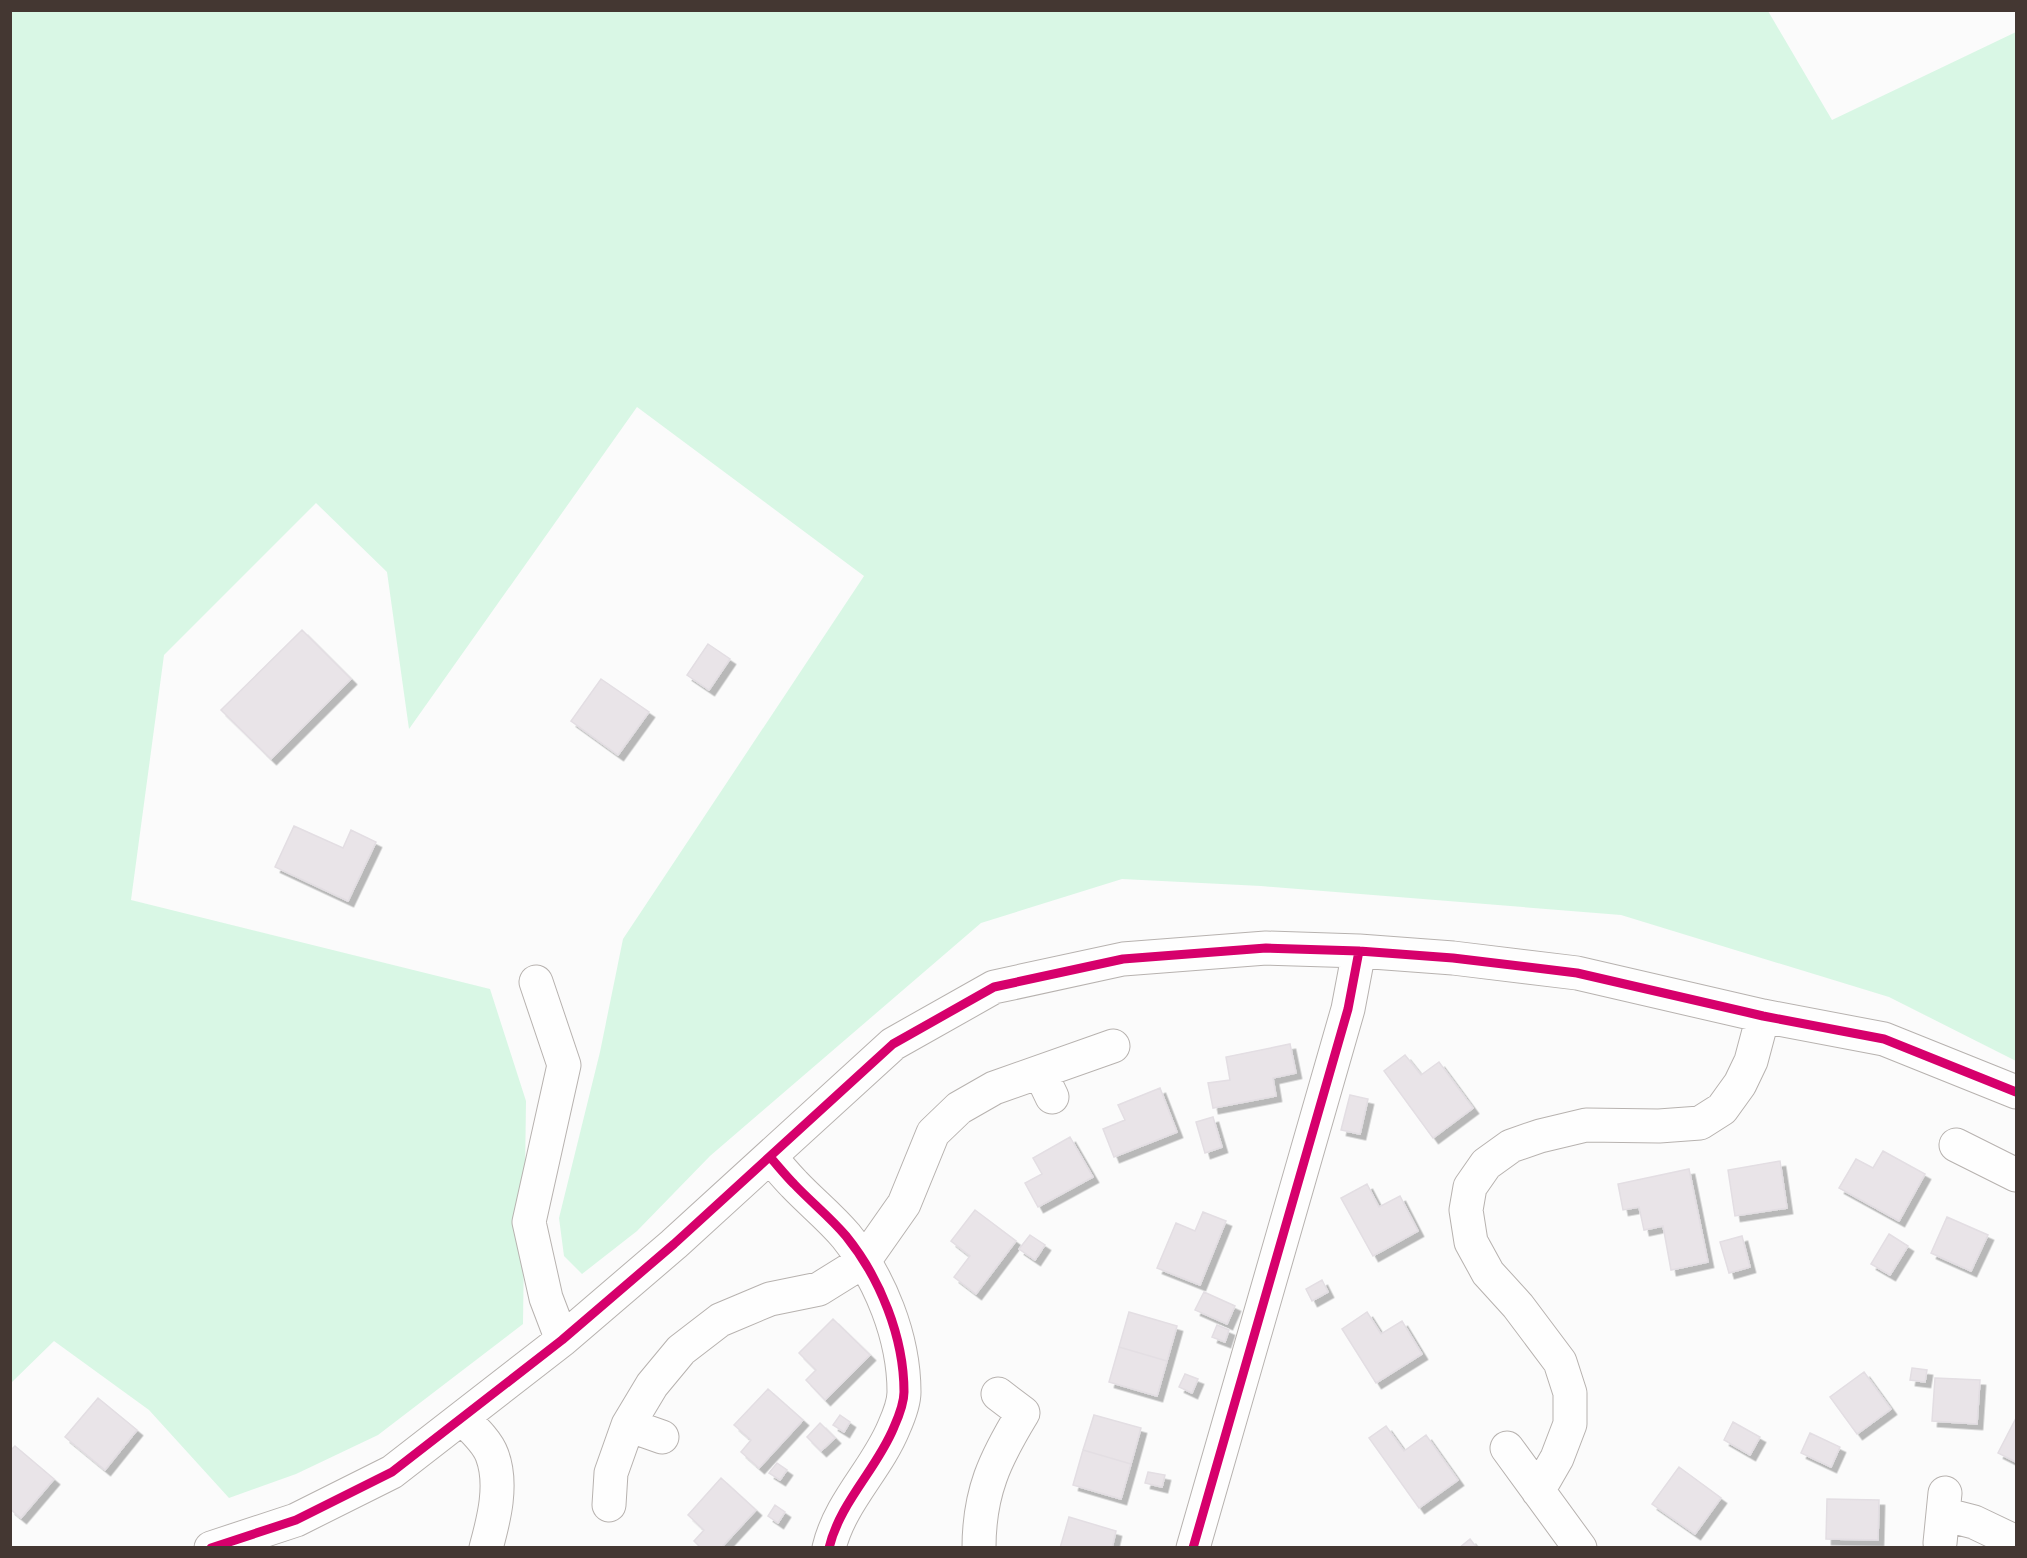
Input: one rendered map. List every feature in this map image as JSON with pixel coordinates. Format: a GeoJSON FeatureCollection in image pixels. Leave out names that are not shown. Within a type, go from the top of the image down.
{"type":"FeatureCollection","features":[{"type":"Feature","properties":{"kind":"street"},"geometry":{"type":"LineString","coordinates":[[211,1548],[296,1520],[392,1472],[562,1340],[674,1244],[893,1044],[994,987],[1123,959],[1266,948],[1359,951],[1453,958],[1577,974],[1763,1016],[1884,1039],[2016,1092]]}},
{"type":"Feature","properties":{"kind":"street"},"geometry":{"type":"LineString","coordinates":[[1193,1548],[1348,1009],[1359,951]]}},
{"type":"Feature","properties":{"kind":"street"},"geometry":{"type":"LineString","coordinates":[[536,982],[564,1065],[529,1221],[546,1298],[562,1340]]}},
{"type":"Feature","properties":{"kind":"street"},"geometry":{"type":"LineString","coordinates":[[1538,1491],[1557,1458],[1570,1424],[1570,1393],[1560,1362],[1518,1305],[1488,1273],[1471,1242],[1466,1210],[1470,1186],[1486,1164],[1511,1146],[1540,1136],[1586,1125],[1659,1126],[1700,1123],[1722,1109],[1740,1084],[1751,1061],[1763,1016]]}},
{"type":"Feature","properties":{"kind":"street"},"geometry":{"type":"LineString","coordinates":[[609,1505],[611,1473],[628,1425],[652,1385],[681,1350],[720,1320],[770,1299],[819,1289],[864,1261],[904,1204],[933,1133],[959,1108],[994,1088],[1046,1085],[1113,1046]]}},
{"type":"Feature","properties":{"kind":"street"},"geometry":{"type":"LineString","coordinates":[[1956,1145],[2016,1175]]}},
{"type":"Feature","properties":{"kind":"street"},"geometry":{"type":"LineString","coordinates":[[770,1157],[793,1184],[844,1234],[864,1261],[895,1332],[904,1394],[894,1428],[840,1518],[829,1548]]}},
{"type":"Feature","properties":{"kind":"street"},"geometry":{"type":"LineString","coordinates":[[979,1548],[981,1517],[991,1472],[1023,1413],[998,1394]]}},
{"type":"Feature","properties":{"kind":"street"},"geometry":{"type":"LineString","coordinates":[[462,1418],[478,1434],[492,1454],[497,1485],[494,1519],[486,1548]]}},
{"type":"Feature","properties":{"kind":"street"},"geometry":{"type":"LineString","coordinates":[[628,1425],[662,1437]]}},
{"type":"Feature","properties":{"kind":"street"},"geometry":{"type":"LineString","coordinates":[[1507,1449],[1580,1548]]}},
{"type":"Feature","properties":{"kind":"street"},"geometry":{"type":"LineString","coordinates":[[1942,1517],[1974,1522],[2016,1542]]}},
{"type":"Feature","properties":{"kind":"green space"},"geometry":{"type":"Polygon","coordinates":[[[11,11],[1768,11],[1832,120],[2016,32],[2016,1061],[1889,997],[1621,915],[1261,886],[1122,879],[981,923],[710,1156],[637,1231],[582,1274],[564,1256],[559,1218],[600,1052],[623,939],[864,576],[637,407],[409,729],[387,572],[316,503],[164,655],[131,900],[490,989],[526,1101],[523,1324],[378,1435],[296,1474],[229,1498],[149,1410],[54,1341],[11,1383],[11,11]]]}},
{"type":"Feature","properties":{"kind":"building"},"geometry":{"type":"Polygon","coordinates":[[[302,630],[351,679],[271,759],[221,710],[302,630]]]}},
{"type":"Feature","properties":{"kind":"building"},"geometry":{"type":"Polygon","coordinates":[[[708,644],[730,659],[709,690],[687,675],[708,644]]]}},
{"type":"Feature","properties":{"kind":"building"},"geometry":{"type":"Polygon","coordinates":[[[601,679],[649,712],[618,755],[571,721],[601,679]]]}},
{"type":"Feature","properties":{"kind":"building"},"geometry":{"type":"Polygon","coordinates":[[[294,826],[343,848],[351,830],[376,842],[348,901],[275,867],[294,826]]]}},
{"type":"Feature","properties":{"kind":"building"},"geometry":{"type":"Polygon","coordinates":[[[1290,1044],[1296,1073],[1273,1078],[1276,1096],[1213,1108],[1208,1083],[1230,1080],[1226,1057],[1290,1044]]]}},
{"type":"Feature","properties":{"kind":"building"},"geometry":{"type":"Polygon","coordinates":[[[1405,1055],[1421,1075],[1439,1062],[1473,1108],[1433,1138],[1384,1071],[1405,1055]]]}},
{"type":"Feature","properties":{"kind":"building"},"geometry":{"type":"Polygon","coordinates":[[[1160,1088],[1177,1132],[1114,1157],[1103,1129],[1125,1120],[1118,1105],[1160,1088]]]}},
{"type":"Feature","properties":{"kind":"building"},"geometry":{"type":"Polygon","coordinates":[[[1350,1095],[1368,1099],[1360,1134],[1341,1130],[1350,1095]]]}},
{"type":"Feature","properties":{"kind":"building"},"geometry":{"type":"Polygon","coordinates":[[[1213,1117],[1222,1147],[1205,1153],[1196,1122],[1213,1117]]]}},
{"type":"Feature","properties":{"kind":"building"},"geometry":{"type":"Polygon","coordinates":[[[1070,1137],[1093,1177],[1038,1207],[1025,1183],[1042,1174],[1033,1158],[1070,1137]]]}},
{"type":"Feature","properties":{"kind":"building"},"geometry":{"type":"Polygon","coordinates":[[[1883,1151],[1925,1174],[1899,1221],[1839,1188],[1856,1159],[1873,1168],[1883,1151]]]}},
{"type":"Feature","properties":{"kind":"building"},"geometry":{"type":"Polygon","coordinates":[[[1780,1161],[1787,1208],[1735,1216],[1728,1170],[1780,1161]]]}},
{"type":"Feature","properties":{"kind":"building"},"geometry":{"type":"Polygon","coordinates":[[[1689,1169],[1708,1262],[1671,1270],[1663,1226],[1644,1230],[1639,1207],[1623,1210],[1618,1184],[1689,1169]]]}},
{"type":"Feature","properties":{"kind":"building"},"geometry":{"type":"Polygon","coordinates":[[[1367,1184],[1379,1207],[1400,1196],[1418,1231],[1373,1256],[1341,1198],[1367,1184]]]}},
{"type":"Feature","properties":{"kind":"building"},"geometry":{"type":"Polygon","coordinates":[[[975,1210],[1016,1241],[976,1294],[954,1277],[970,1256],[951,1241],[975,1210]]]}},
{"type":"Feature","properties":{"kind":"building"},"geometry":{"type":"Polygon","coordinates":[[[1203,1212],[1226,1221],[1200,1285],[1157,1268],[1176,1223],[1195,1231],[1203,1212]]]}},
{"type":"Feature","properties":{"kind":"building"},"geometry":{"type":"Polygon","coordinates":[[[1947,1217],[1988,1235],[1971,1271],[1931,1253],[1947,1217]]]}},
{"type":"Feature","properties":{"kind":"building"},"geometry":{"type":"Polygon","coordinates":[[[1889,1234],[1908,1246],[1890,1275],[1871,1264],[1889,1234]]]}},
{"type":"Feature","properties":{"kind":"building"},"geometry":{"type":"Polygon","coordinates":[[[1030,1235],[1045,1245],[1035,1260],[1019,1249],[1030,1235]]]}},
{"type":"Feature","properties":{"kind":"building"},"geometry":{"type":"Polygon","coordinates":[[[1742,1236],[1750,1267],[1729,1273],[1720,1242],[1742,1236]]]}},
{"type":"Feature","properties":{"kind":"building"},"geometry":{"type":"Polygon","coordinates":[[[1322,1280],[1328,1292],[1312,1301],[1306,1289],[1322,1280]]]}},
{"type":"Feature","properties":{"kind":"building"},"geometry":{"type":"Polygon","coordinates":[[[1204,1292],[1235,1306],[1227,1324],[1195,1310],[1204,1292]]]}},
{"type":"Feature","properties":{"kind":"building"},"geometry":{"type":"Polygon","coordinates":[[[1129,1312],[1177,1326],[1167,1361],[1119,1347],[1129,1312]]]}},
{"type":"Feature","properties":{"kind":"building"},"geometry":{"type":"Polygon","coordinates":[[[1367,1312],[1381,1334],[1402,1321],[1422,1354],[1376,1383],[1342,1329],[1367,1312]]]}},
{"type":"Feature","properties":{"kind":"building"},"geometry":{"type":"Polygon","coordinates":[[[833,1319],[870,1355],[825,1400],[806,1380],[816,1370],[799,1353],[833,1319]]]}},
{"type":"Feature","properties":{"kind":"building"},"geometry":{"type":"Polygon","coordinates":[[[1217,1325],[1229,1330],[1225,1342],[1212,1337],[1217,1325]]]}},
{"type":"Feature","properties":{"kind":"building"},"geometry":{"type":"Polygon","coordinates":[[[1119,1347],[1167,1361],[1157,1396],[1109,1382],[1119,1347]]]}},
{"type":"Feature","properties":{"kind":"building"},"geometry":{"type":"Polygon","coordinates":[[[1912,1368],[1927,1370],[1925,1382],[1910,1380],[1912,1368]]]}},
{"type":"Feature","properties":{"kind":"building"},"geometry":{"type":"Polygon","coordinates":[[[1864,1372],[1891,1409],[1857,1434],[1830,1397],[1864,1372]]]}},
{"type":"Feature","properties":{"kind":"building"},"geometry":{"type":"Polygon","coordinates":[[[1185,1374],[1198,1379],[1192,1393],[1179,1387],[1185,1374]]]}},
{"type":"Feature","properties":{"kind":"building"},"geometry":{"type":"Polygon","coordinates":[[[1935,1378],[1980,1380],[1977,1424],[1932,1421],[1935,1378]]]}},
{"type":"Feature","properties":{"kind":"building"},"geometry":{"type":"Polygon","coordinates":[[[768,1389],[803,1420],[759,1468],[741,1452],[751,1440],[734,1425],[768,1389]]]}},
{"type":"Feature","properties":{"kind":"building"},"geometry":{"type":"Polygon","coordinates":[[[98,1398],[137,1430],[105,1470],[65,1437],[98,1398]]]}},
{"type":"Feature","properties":{"kind":"building"},"geometry":{"type":"Polygon","coordinates":[[[840,1415],[850,1422],[844,1432],[833,1425],[840,1415]]]}},
{"type":"Feature","properties":{"kind":"building"},"geometry":{"type":"Polygon","coordinates":[[[1094,1415],[1141,1428],[1131,1464],[1083,1450],[1094,1415]]]}},
{"type":"Feature","properties":{"kind":"building"},"geometry":{"type":"Polygon","coordinates":[[[2016,1418],[2016,1462],[1998,1453],[2016,1418]]]}},
{"type":"Feature","properties":{"kind":"building"},"geometry":{"type":"Polygon","coordinates":[[[1733,1422],[1760,1437],[1750,1455],[1724,1440],[1733,1422]]]}},
{"type":"Feature","properties":{"kind":"building"},"geometry":{"type":"Polygon","coordinates":[[[820,1423],[835,1438],[821,1451],[807,1437],[820,1423]]]}},
{"type":"Feature","properties":{"kind":"building"},"geometry":{"type":"Polygon","coordinates":[[[1386,1426],[1404,1451],[1426,1435],[1458,1480],[1419,1508],[1369,1438],[1386,1426]]]}},
{"type":"Feature","properties":{"kind":"building"},"geometry":{"type":"Polygon","coordinates":[[[1810,1433],[1840,1447],[1831,1467],[1801,1453],[1810,1433]]]}},
{"type":"Feature","properties":{"kind":"building"},"geometry":{"type":"Polygon","coordinates":[[[15,1446],[54,1479],[21,1518],[10,1509],[10,1451],[15,1446]]]}},
{"type":"Feature","properties":{"kind":"building"},"geometry":{"type":"Polygon","coordinates":[[[1083,1450],[1131,1464],[1121,1499],[1073,1485],[1083,1450]]]}},
{"type":"Feature","properties":{"kind":"building"},"geometry":{"type":"Polygon","coordinates":[[[777,1463],[787,1470],[780,1480],[769,1473],[777,1463]]]}},
{"type":"Feature","properties":{"kind":"building"},"geometry":{"type":"Polygon","coordinates":[[[1679,1467],[1721,1498],[1695,1534],[1652,1504],[1679,1467]]]}},
{"type":"Feature","properties":{"kind":"building"},"geometry":{"type":"Polygon","coordinates":[[[1148,1472],[1165,1475],[1162,1487],[1145,1483],[1148,1472]]]}},
{"type":"Feature","properties":{"kind":"building"},"geometry":{"type":"Polygon","coordinates":[[[721,1478],[756,1510],[721,1548],[701,1548],[694,1541],[704,1530],[688,1515],[721,1478]]]}},
{"type":"Feature","properties":{"kind":"building"},"geometry":{"type":"Polygon","coordinates":[[[1827,1499],[1879,1500],[1878,1540],[1826,1539],[1827,1499]]]}},
{"type":"Feature","properties":{"kind":"building"},"geometry":{"type":"Polygon","coordinates":[[[775,1505],[785,1512],[778,1523],[768,1516],[775,1505]]]}},
{"type":"Feature","properties":{"kind":"building"},"geometry":{"type":"Polygon","coordinates":[[[1069,1517],[1116,1531],[1112,1548],[1060,1548],[1069,1517]]]}},
{"type":"Feature","properties":{"kind":"building"},"geometry":{"type":"Polygon","coordinates":[[[1470,1539],[1477,1548],[1459,1548],[1470,1539]]]}},
{"type":"Feature","properties":{"kind":"cycle path"},"geometry":{"type":"LineString","coordinates":[[211,1548],[296,1520],[392,1472],[562,1340],[674,1244],[893,1044],[994,987],[1123,959],[1266,948],[1359,951],[1453,958],[1577,973],[1763,1016],[1884,1039],[2016,1092]]}},
{"type":"Feature","properties":{"kind":"cycle path"},"geometry":{"type":"LineString","coordinates":[[1193,1548],[1348,1009],[1359,951]]}},
{"type":"Feature","properties":{"kind":"cycle path"},"geometry":{"type":"LineString","coordinates":[[770,1157],[791,1181],[834,1222],[858,1253],[888,1309],[900,1350],[904,1396],[896,1423],[887,1442],[841,1516],[829,1548]]}}]}
